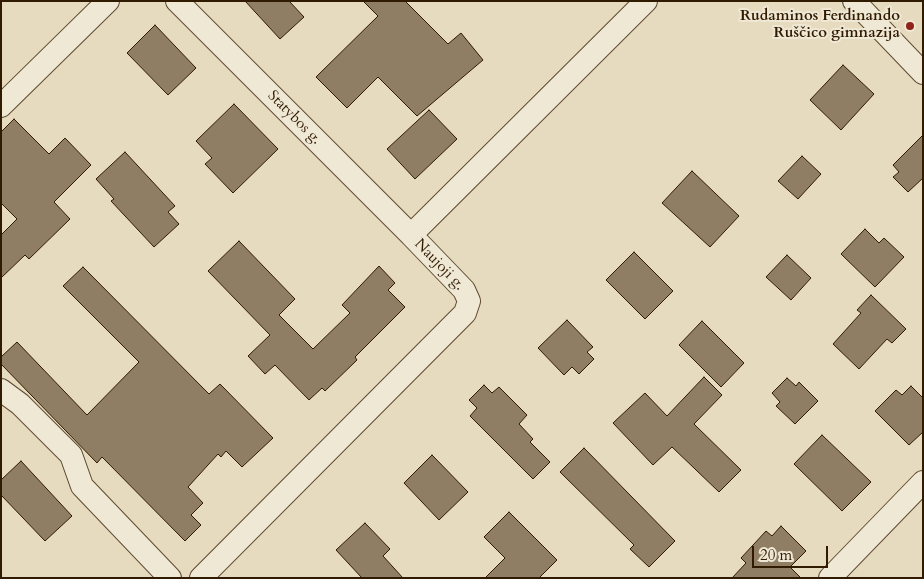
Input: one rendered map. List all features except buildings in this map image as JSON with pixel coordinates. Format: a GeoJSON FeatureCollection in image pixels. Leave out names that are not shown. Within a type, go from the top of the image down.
{"type":"FeatureCollection","features":[{"type":"Feature","properties":{"kind":"street"},"geometry":{"type":"LineString","coordinates":[[1,106],[108,1]]}},
{"type":"Feature","properties":{"kind":"street","name":"Statybos g."},"geometry":{"type":"LineString","coordinates":[[177,1],[411,235]]}},
{"type":"Feature","properties":{"kind":"street","name":"Naujoji g."},"geometry":{"type":"LineString","coordinates":[[201,578],[465,312],[469,301],[468,295],[411,235],[646,1]]}},
{"type":"Feature","properties":{"kind":"street"},"geometry":{"type":"LineString","coordinates":[[854,1],[923,73]]}},
{"type":"Feature","properties":{"kind":"street"},"geometry":{"type":"LineString","coordinates":[[1,390],[20,404],[71,455],[82,486],[170,578]]}},
{"type":"Feature","properties":{"kind":"street"},"geometry":{"type":"LineString","coordinates":[[830,578],[923,482]]}},
{"type":"Feature","properties":{"kind":"place","name":"Rudaminos Ferdinando Ruščico gimnazija"},"geometry":{"type":"Point","coordinates":[910,26]}}]}
